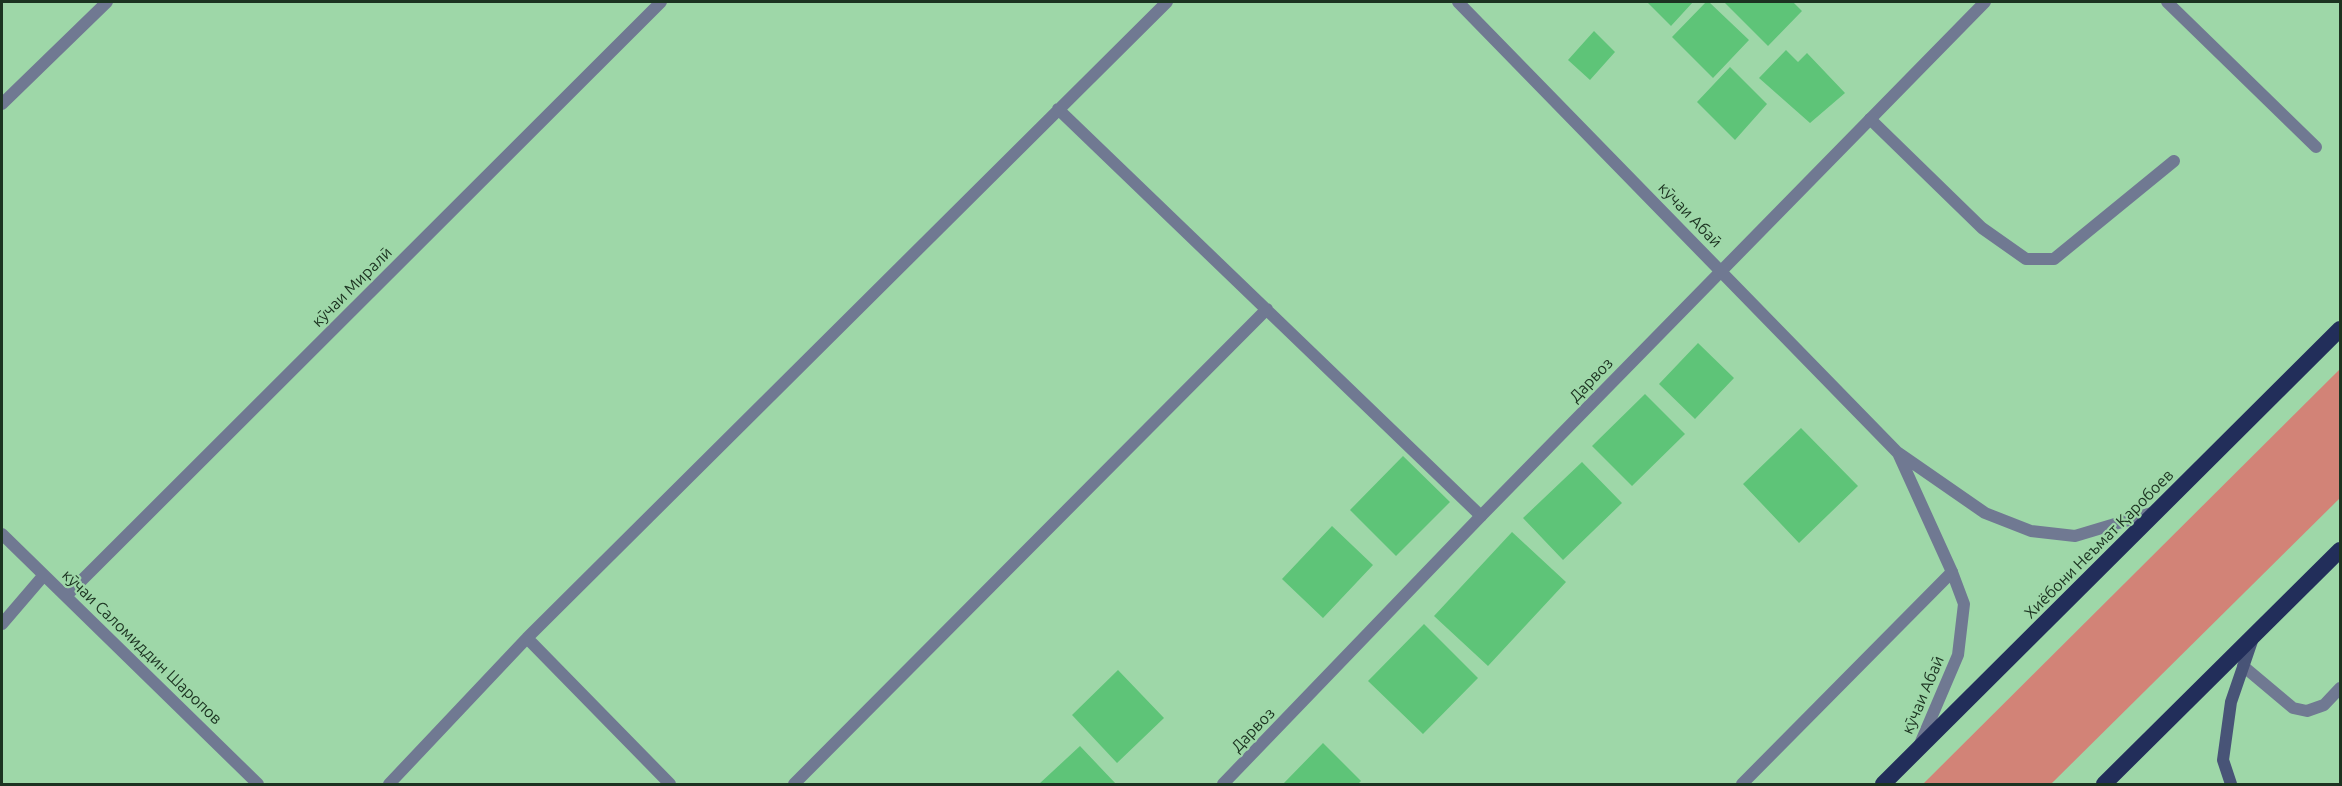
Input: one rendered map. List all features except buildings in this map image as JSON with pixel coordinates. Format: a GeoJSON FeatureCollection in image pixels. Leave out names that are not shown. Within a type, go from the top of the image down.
{"type":"FeatureCollection","features":[{"type":"Feature","properties":{"kind":"highway","name":"Хиёбони Неъмат Қаробоев"},"geometry":{"type":"LineString","coordinates":[[1883,784],[2337,335]]}},
{"type":"Feature","properties":{"kind":"highway"},"geometry":{"type":"LineString","coordinates":[[2104,784],[2340,550]]}},
{"type":"Feature","properties":{"kind":"main road"},"geometry":{"type":"LineString","coordinates":[[2230,784],[2223,760],[2231,702],[2254,637]]}},
{"type":"Feature","properties":{"kind":"street"},"geometry":{"type":"LineString","coordinates":[[2,104],[107,2]]}},
{"type":"Feature","properties":{"kind":"street","name":"кӯчаи Миралӣ"},"geometry":{"type":"LineString","coordinates":[[66,596],[661,2]]}},
{"type":"Feature","properties":{"kind":"street"},"geometry":{"type":"LineString","coordinates":[[389,784],[527,638],[1167,2]]}},
{"type":"Feature","properties":{"kind":"street","name":"кӯчаи Абаӣ"},"geometry":{"type":"LineString","coordinates":[[1458,2],[1722,270],[1897,452],[1985,513],[2031,531],[2075,536],[2157,511]]}},
{"type":"Feature","properties":{"kind":"street","name":"Дарвоз"},"geometry":{"type":"LineString","coordinates":[[1223,784],[1481,516],[1985,2]]}},
{"type":"Feature","properties":{"kind":"street"},"geometry":{"type":"LineString","coordinates":[[2167,2],[2316,147]]}},
{"type":"Feature","properties":{"kind":"street"},"geometry":{"type":"LineString","coordinates":[[1058,110],[1481,516]]}},
{"type":"Feature","properties":{"kind":"street"},"geometry":{"type":"LineString","coordinates":[[1870,119],[1982,228],[2026,259],[2054,259],[2174,161]]}},
{"type":"Feature","properties":{"kind":"street"},"geometry":{"type":"LineString","coordinates":[[794,784],[1267,309]]}},
{"type":"Feature","properties":{"kind":"street","name":"кӯчаи Абаӣ"},"geometry":{"type":"LineString","coordinates":[[1897,452],[1952,572],[1964,604],[1958,655],[1918,750]]}},
{"type":"Feature","properties":{"kind":"street","name":"кӯчаи Саломиддин Шаропов"},"geometry":{"type":"LineString","coordinates":[[2,534],[258,784]]}},
{"type":"Feature","properties":{"kind":"street"},"geometry":{"type":"LineString","coordinates":[[1742,784],[1952,572]]}},
{"type":"Feature","properties":{"kind":"street"},"geometry":{"type":"LineString","coordinates":[[2,624],[44,575]]}},
{"type":"Feature","properties":{"kind":"street"},"geometry":{"type":"LineString","coordinates":[[527,638],[670,784]]}},
{"type":"Feature","properties":{"kind":"street"},"geometry":{"type":"LineString","coordinates":[[2243,666],[2294,708],[2307,711],[2324,705],[2340,688]]}},
{"type":"Feature","properties":{"kind":"shaded area"},"geometry":{"type":"Polygon","coordinates":[[[2340,369],[2340,498],[2051,784],[1923,784],[2340,369]]]}}]}
